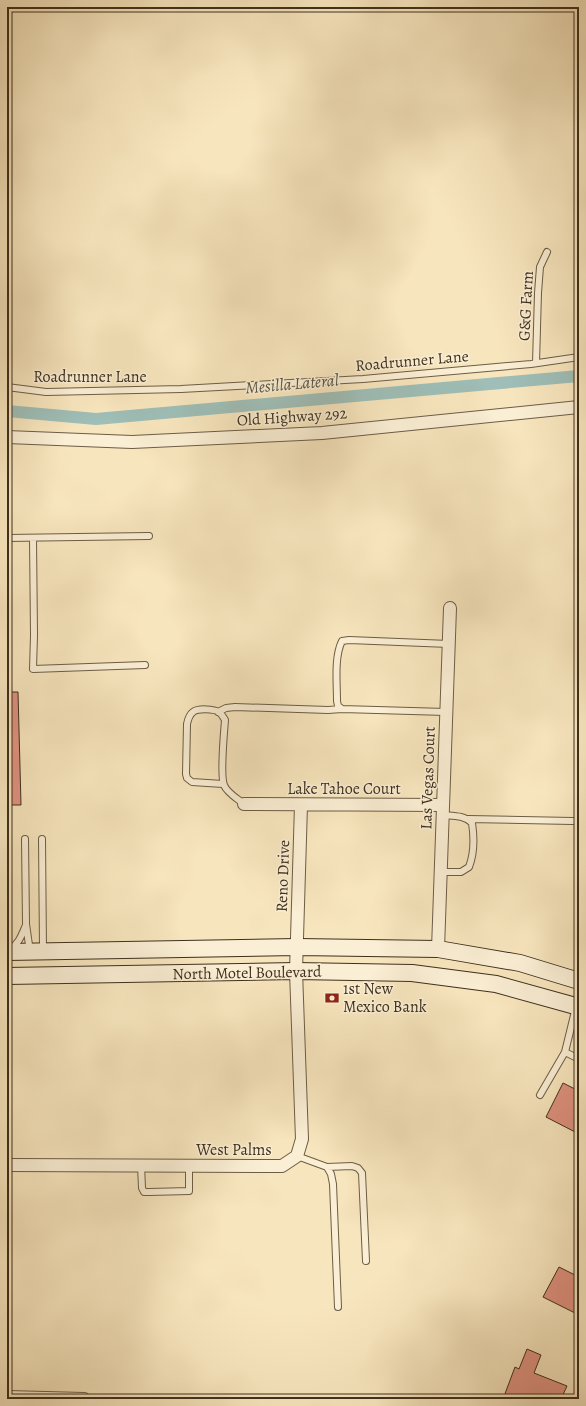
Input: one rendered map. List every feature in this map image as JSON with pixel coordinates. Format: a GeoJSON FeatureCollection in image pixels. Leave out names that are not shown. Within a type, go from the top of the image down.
{"type":"FeatureCollection","features":[{"type":"Feature","properties":{"kind":"main road","name":"North Motel Boulevard"},"geometry":{"type":"LineString","coordinates":[[7,951],[36,952],[297,948],[438,949],[520,963],[579,981]]}},
{"type":"Feature","properties":{"kind":"main road"},"geometry":{"type":"LineString","coordinates":[[36,952],[36,976]]}},
{"type":"Feature","properties":{"kind":"main road","name":"North Motel Boulevard"},"geometry":{"type":"LineString","coordinates":[[7,976],[296,971],[420,974],[496,984],[578,1001]]}},
{"type":"Feature","properties":{"kind":"street","name":"Old Highway 292"},"geometry":{"type":"LineString","coordinates":[[7,437],[132,442],[322,433],[579,407]]}},
{"type":"Feature","properties":{"kind":"street","name":"Las Vegas Court"},"geometry":{"type":"LineString","coordinates":[[438,949],[450,608]]}},
{"type":"Feature","properties":{"kind":"street","name":"Lake Tahoe Court"},"geometry":{"type":"LineString","coordinates":[[244,804],[443,810]]}},
{"type":"Feature","properties":{"kind":"street","name":"Reno Drive"},"geometry":{"type":"LineString","coordinates":[[297,948],[301,805]]}},
{"type":"Feature","properties":{"kind":"street"},"geometry":{"type":"LineString","coordinates":[[296,1156],[302,1139],[296,971],[297,948]]}},
{"type":"Feature","properties":{"kind":"street","name":"West Palms"},"geometry":{"type":"LineString","coordinates":[[7,1165],[282,1166],[296,1156]]}},
{"type":"Feature","properties":{"kind":"street"},"geometry":{"type":"LineString","coordinates":[[7,1397],[84,1399]]}},
{"type":"Feature","properties":{"kind":"lane","name":"G&G Farm"},"geometry":{"type":"LineString","coordinates":[[536,363],[540,267],[547,252]]}},
{"type":"Feature","properties":{"kind":"lane","name":"Roadrunner Lane"},"geometry":{"type":"LineString","coordinates":[[7,387],[46,392],[107,392],[181,389],[363,379],[536,363],[579,357]]}},
{"type":"Feature","properties":{"kind":"lane"},"geometry":{"type":"LineString","coordinates":[[7,538],[149,536]]}},
{"type":"Feature","properties":{"kind":"lane"},"geometry":{"type":"LineString","coordinates":[[33,538],[33,669],[145,665]]}},
{"type":"Feature","properties":{"kind":"lane"},"geometry":{"type":"LineString","coordinates":[[342,709],[338,706],[337,701],[338,656],[342,641],[449,644]]}},
{"type":"Feature","properties":{"kind":"lane"},"geometry":{"type":"LineString","coordinates":[[223,784],[192,782],[187,778],[187,724],[188,718],[192,712],[196,710],[218,712],[226,708],[235,707],[446,712]]}},
{"type":"Feature","properties":{"kind":"lane"},"geometry":{"type":"LineString","coordinates":[[218,712],[225,720],[222,775],[223,784],[226,789],[244,804]]}},
{"type":"Feature","properties":{"kind":"lane"},"geometry":{"type":"LineString","coordinates":[[443,810],[468,819],[573,821]]}},
{"type":"Feature","properties":{"kind":"lane"},"geometry":{"type":"LineString","coordinates":[[441,872],[461,872],[469,867],[471,861],[473,829],[472,823],[468,819]]}},
{"type":"Feature","properties":{"kind":"lane"},"geometry":{"type":"LineString","coordinates":[[36,952],[42,839]]}},
{"type":"Feature","properties":{"kind":"lane"},"geometry":{"type":"LineString","coordinates":[[25,840],[26,924],[36,952]]}},
{"type":"Feature","properties":{"kind":"lane"},"geometry":{"type":"LineString","coordinates":[[7,951],[14,947],[20,939],[26,924]]}},
{"type":"Feature","properties":{"kind":"lane"},"geometry":{"type":"LineString","coordinates":[[540,1095],[564,1052],[578,1001]]}},
{"type":"Feature","properties":{"kind":"lane"},"geometry":{"type":"LineString","coordinates":[[564,1052],[579,1059]]}},
{"type":"Feature","properties":{"kind":"lane"},"geometry":{"type":"LineString","coordinates":[[296,1156],[327,1167],[352,1166],[358,1168],[362,1173],[366,1261]]}},
{"type":"Feature","properties":{"kind":"lane"},"geometry":{"type":"LineString","coordinates":[[141,1165],[142,1188],[144,1192],[189,1191],[189,1166]]}},
{"type":"Feature","properties":{"kind":"lane"},"geometry":{"type":"LineString","coordinates":[[327,1167],[331,1174],[333,1184],[338,1307]]}},
{"type":"Feature","properties":{"kind":"building"},"geometry":{"type":"Polygon","coordinates":[[[7,692],[18,692],[21,805],[7,805],[7,692]]]}},
{"type":"Feature","properties":{"kind":"building"},"geometry":{"type":"Polygon","coordinates":[[[563,1083],[579,1091],[579,1134],[546,1117],[563,1083]]]}},
{"type":"Feature","properties":{"kind":"building"},"geometry":{"type":"Polygon","coordinates":[[[559,1267],[579,1277],[579,1315],[543,1297],[559,1267]]]}},
{"type":"Feature","properties":{"kind":"building"},"geometry":{"type":"Polygon","coordinates":[[[527,1349],[541,1355],[534,1373],[567,1386],[561,1399],[503,1399],[515,1367],[519,1369],[527,1349]]]}},
{"type":"Feature","properties":{"kind":"waterway","name":"Mesilla Lateral"},"geometry":{"type":"LineString","coordinates":[[7,411],[96,419],[579,376]]}},
{"type":"Feature","properties":{"kind":"place","name":"1st New Mexico Bank"},"geometry":{"type":"Point","coordinates":[332,998]}}]}
